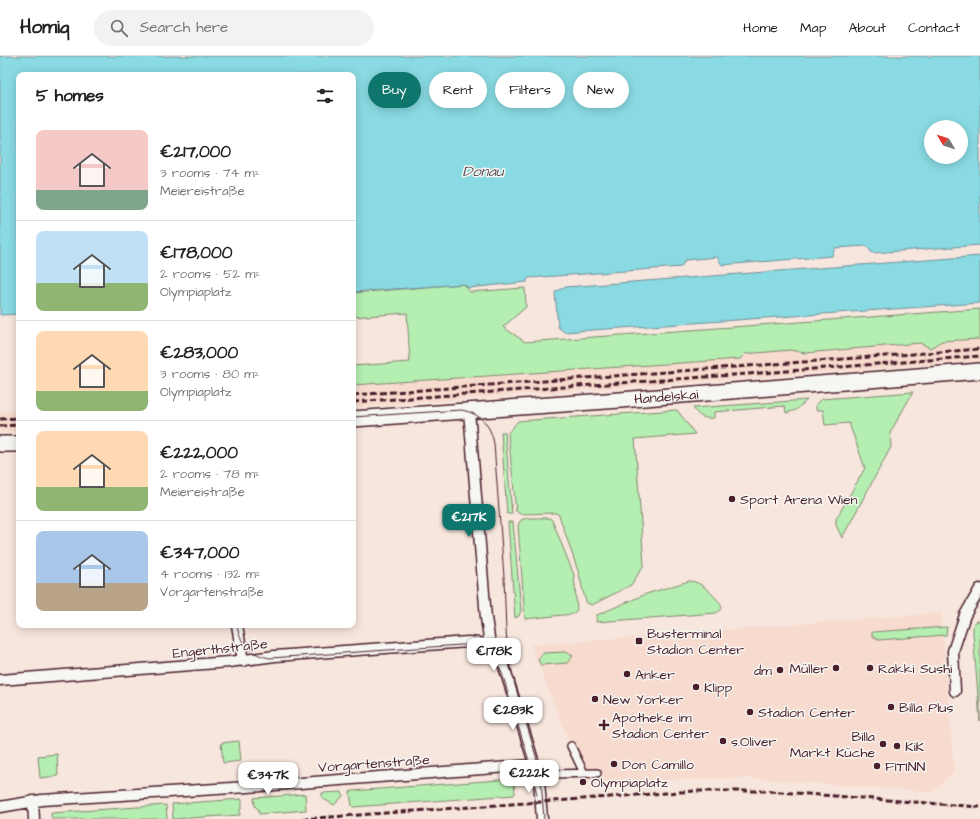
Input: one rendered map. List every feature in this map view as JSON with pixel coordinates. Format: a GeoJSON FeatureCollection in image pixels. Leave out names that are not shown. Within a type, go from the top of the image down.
{"type":"FeatureCollection","features":[{"type":"Feature","properties":{"kind":"main road","name":"Handelskai"},"geometry":{"type":"LineString","coordinates":[[356,419],[980,371]]}},
{"type":"Feature","properties":{"kind":"main road"},"geometry":{"type":"LineString","coordinates":[[0,444],[16,444]]}},
{"type":"Feature","properties":{"kind":"street"},"geometry":{"type":"LineString","coordinates":[[469,411],[479,517],[486,618],[490,644],[501,657],[539,781],[542,819]]}},
{"type":"Feature","properties":{"kind":"street"},"geometry":{"type":"LineString","coordinates":[[955,691],[953,651],[965,616],[980,589]]}},
{"type":"Feature","properties":{"kind":"street"},"geometry":{"type":"LineString","coordinates":[[237,628],[242,660]]}},
{"type":"Feature","properties":{"kind":"street","name":"Engerthstraße"},"geometry":{"type":"LineString","coordinates":[[0,680],[275,656],[468,642],[490,644]]}},
{"type":"Feature","properties":{"kind":"street"},"geometry":{"type":"LineString","coordinates":[[571,746],[584,773]]}},
{"type":"Feature","properties":{"kind":"street","name":"Vorgartenstraße"},"geometry":{"type":"LineString","coordinates":[[0,807],[33,801],[534,765]]}},
{"type":"Feature","properties":{"kind":"street"},"geometry":{"type":"LineString","coordinates":[[552,774],[597,773]]}},
{"type":"Feature","properties":{"kind":"street"},"geometry":{"type":"LineString","coordinates":[[33,801],[34,819]]}},
{"type":"Feature","properties":{"kind":"shaded area"},"geometry":{"type":"Polygon","coordinates":[[[980,339],[980,361],[356,407],[356,386],[740,359],[745,354],[790,350],[805,353],[920,343],[930,348],[942,341],[980,339]]]}},
{"type":"Feature","properties":{"kind":"shaded area"},"geometry":{"type":"Polygon","coordinates":[[[16,410],[16,431],[0,433],[0,412],[16,410]]]}},
{"type":"Feature","properties":{"kind":"shaded area","name":"Stadion Center"},"geometry":{"type":"Polygon","coordinates":[[[941,613],[954,771],[933,792],[744,778],[585,782],[531,645],[941,613]]]}},
{"type":"Feature","properties":{"kind":"green space"},"geometry":{"type":"Polygon","coordinates":[[[464,284],[470,292],[525,288],[526,307],[503,327],[525,342],[980,309],[980,339],[942,341],[930,348],[920,343],[805,353],[790,350],[745,354],[740,359],[356,385],[356,366],[410,362],[407,313],[356,317],[356,293],[464,284]]]}},
{"type":"Feature","properties":{"kind":"green space"},"geometry":{"type":"Polygon","coordinates":[[[913,392],[890,433],[891,447],[842,538],[836,525],[836,519],[865,468],[849,423],[825,425],[823,410],[816,410],[816,404],[821,399],[913,392]]]}},
{"type":"Feature","properties":{"kind":"green space"},"geometry":{"type":"Polygon","coordinates":[[[807,400],[796,410],[786,413],[785,406],[714,412],[714,418],[707,418],[697,414],[693,408],[807,400]]]}},
{"type":"Feature","properties":{"kind":"green space"},"geometry":{"type":"Polygon","coordinates":[[[677,410],[695,434],[635,439],[644,565],[631,585],[592,605],[587,603],[559,515],[556,513],[520,514],[516,511],[508,433],[518,421],[677,410]]]}},
{"type":"Feature","properties":{"kind":"green space"},"geometry":{"type":"Polygon","coordinates":[[[501,432],[505,432],[512,514],[507,514],[501,432]]]}},
{"type":"Feature","properties":{"kind":"green space"},"geometry":{"type":"Polygon","coordinates":[[[527,518],[549,518],[552,520],[574,575],[577,610],[573,614],[525,619],[518,525],[521,520],[527,518]]]}},
{"type":"Feature","properties":{"kind":"green space"},"geometry":{"type":"Polygon","coordinates":[[[508,522],[513,522],[521,610],[519,616],[515,618],[508,522]]]}},
{"type":"Feature","properties":{"kind":"green space"},"geometry":{"type":"Polygon","coordinates":[[[689,581],[698,583],[710,592],[721,604],[722,607],[720,611],[716,613],[596,622],[597,615],[646,594],[689,581]]]}},
{"type":"Feature","properties":{"kind":"green space"},"geometry":{"type":"Polygon","coordinates":[[[977,621],[980,621],[980,721],[973,633],[973,625],[977,621]]]}},
{"type":"Feature","properties":{"kind":"green space"},"geometry":{"type":"Polygon","coordinates":[[[947,627],[946,635],[878,640],[872,636],[872,632],[947,627]]]}},
{"type":"Feature","properties":{"kind":"green space"},"geometry":{"type":"Polygon","coordinates":[[[566,652],[573,656],[567,663],[541,665],[538,660],[543,653],[566,652]]]}},
{"type":"Feature","properties":{"kind":"green space"},"geometry":{"type":"Polygon","coordinates":[[[239,741],[241,761],[223,763],[221,743],[239,741]]]}},
{"type":"Feature","properties":{"kind":"green space"},"geometry":{"type":"Polygon","coordinates":[[[57,754],[58,776],[40,778],[38,756],[57,754]]]}},
{"type":"Feature","properties":{"kind":"green space"},"geometry":{"type":"Polygon","coordinates":[[[514,780],[514,795],[353,807],[350,792],[352,791],[514,780]]]}},
{"type":"Feature","properties":{"kind":"green space"},"geometry":{"type":"Polygon","coordinates":[[[342,792],[343,796],[334,805],[322,798],[322,793],[342,792]]]}},
{"type":"Feature","properties":{"kind":"green space"},"geometry":{"type":"Polygon","coordinates":[[[305,794],[306,810],[259,814],[258,809],[255,806],[254,798],[305,794]]]}},
{"type":"Feature","properties":{"kind":"green space"},"geometry":{"type":"Polygon","coordinates":[[[242,799],[240,815],[173,819],[172,804],[242,799]]]}},
{"type":"Feature","properties":{"kind":"green space"},"geometry":{"type":"Polygon","coordinates":[[[166,805],[167,819],[52,819],[51,813],[166,805]]]}},
{"type":"Feature","properties":{"kind":"water","name":"Donau"},"geometry":{"type":"Polygon","coordinates":[[[0,56],[980,56],[980,245],[872,253],[867,246],[835,248],[832,256],[722,265],[717,257],[685,260],[681,267],[528,278],[527,282],[468,288],[464,284],[356,292],[356,72],[16,72],[16,314],[0,315],[0,56]]]}},
{"type":"Feature","properties":{"kind":"water"},"geometry":{"type":"Polygon","coordinates":[[[980,256],[980,303],[564,332],[558,327],[555,292],[565,287],[980,256]]]}},
{"type":"Feature","properties":{"kind":"tram line"},"geometry":{"type":"LineString","coordinates":[[356,417],[461,410],[479,417],[484,421],[490,431],[494,444],[508,653],[515,685],[536,756],[541,780],[544,819]]}},
{"type":"Feature","properties":{"kind":"tram line"},"geometry":{"type":"LineString","coordinates":[[237,628],[240,638],[248,648],[258,654],[270,658],[461,645],[475,647],[487,652],[497,663],[502,674],[535,783],[537,795]]}},
{"type":"Feature","properties":{"kind":"railway"},"geometry":{"type":"LineString","coordinates":[[356,395],[980,349]]}},
{"type":"Feature","properties":{"kind":"railway"},"geometry":{"type":"LineString","coordinates":[[356,402],[980,356]]}},
{"type":"Feature","properties":{"kind":"railway"},"geometry":{"type":"LineString","coordinates":[[0,419],[16,418]]}},
{"type":"Feature","properties":{"kind":"railway"},"geometry":{"type":"LineString","coordinates":[[0,426],[16,425]]}},
{"type":"Feature","properties":{"kind":"railway"},"geometry":{"type":"LineString","coordinates":[[302,819],[694,791],[768,791],[980,807]]}},
{"type":"Feature","properties":{"kind":"place","name":"Sport Arena Wien"},"geometry":{"type":"Point","coordinates":[732,499]}},
{"type":"Feature","properties":{"kind":"place","name":"Busterminal Stadion Center"},"geometry":{"type":"Point","coordinates":[639,641]}},
{"type":"Feature","properties":{"kind":"place","name":"Müller"},"geometry":{"type":"Point","coordinates":[836,668]}},
{"type":"Feature","properties":{"kind":"place","name":"Rakki Sushi"},"geometry":{"type":"Point","coordinates":[870,668]}},
{"type":"Feature","properties":{"kind":"place","name":"dm"},"geometry":{"type":"Point","coordinates":[780,670]}},
{"type":"Feature","properties":{"kind":"place","name":"Anker"},"geometry":{"type":"Point","coordinates":[627,674]}},
{"type":"Feature","properties":{"kind":"place","name":"Klipp"},"geometry":{"type":"Point","coordinates":[696,687]}},
{"type":"Feature","properties":{"kind":"place","name":"New Yorker"},"geometry":{"type":"Point","coordinates":[595,699]}},
{"type":"Feature","properties":{"kind":"place","name":"Billa Plus"},"geometry":{"type":"Point","coordinates":[891,707]}},
{"type":"Feature","properties":{"kind":"place","name":"Stadion Center"},"geometry":{"type":"Point","coordinates":[750,712]}},
{"type":"Feature","properties":{"kind":"place","name":"Apotheke im Stadion Center"},"geometry":{"type":"Point","coordinates":[604,725]}},
{"type":"Feature","properties":{"kind":"place","name":"s.Oliver"},"geometry":{"type":"Point","coordinates":[723,741]}},
{"type":"Feature","properties":{"kind":"place","name":"Billa Markt Küche"},"geometry":{"type":"Point","coordinates":[883,744]}},
{"type":"Feature","properties":{"kind":"place","name":"KiK"},"geometry":{"type":"Point","coordinates":[897,746]}},
{"type":"Feature","properties":{"kind":"place","name":"Don Camillo"},"geometry":{"type":"Point","coordinates":[614,764]}},
{"type":"Feature","properties":{"kind":"place","name":"FITINN"},"geometry":{"type":"Point","coordinates":[877,766]}},
{"type":"Feature","properties":{"kind":"place","name":"Olympiaplatz"},"geometry":{"type":"Point","coordinates":[583,782]}}]}
